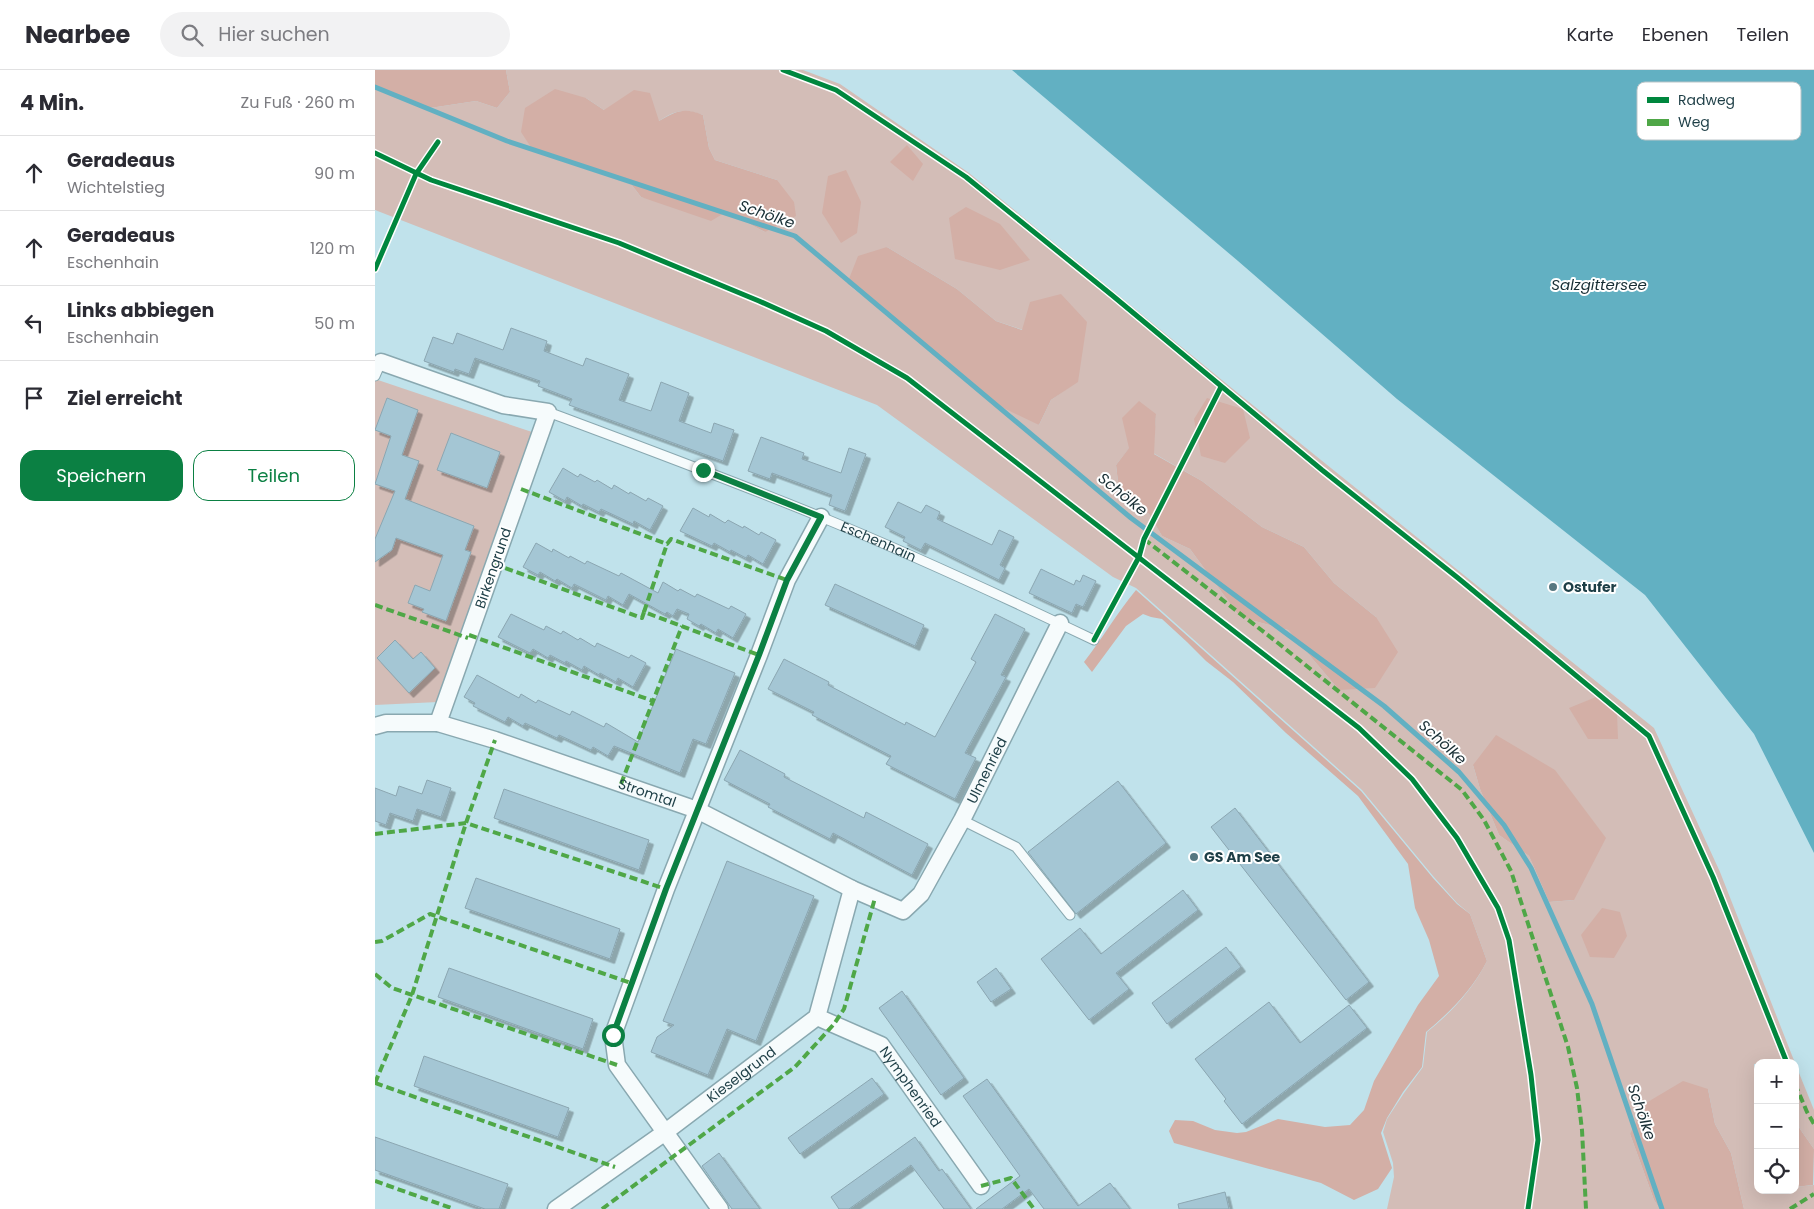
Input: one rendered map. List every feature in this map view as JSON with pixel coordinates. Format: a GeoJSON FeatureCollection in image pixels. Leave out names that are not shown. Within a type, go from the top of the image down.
{"type":"FeatureCollection","features":[{"type":"Feature","properties":{"kind":"street"},"geometry":{"type":"LineString","coordinates":[[377,367],[503,405],[548,412]]}},
{"type":"Feature","properties":{"kind":"street","name":"Birkengrund"},"geometry":{"type":"LineString","coordinates":[[438,723],[548,412]]}},
{"type":"Feature","properties":{"kind":"street"},"geometry":{"type":"LineString","coordinates":[[720,1209],[663,1133],[617,1065],[613,1035],[697,810],[787,580],[821,517]]}},
{"type":"Feature","properties":{"kind":"street","name":"Ulmenried"},"geometry":{"type":"LineString","coordinates":[[903,911],[921,894],[962,820],[1060,623]]}},
{"type":"Feature","properties":{"kind":"street","name":"Stromtal"},"geometry":{"type":"LineString","coordinates":[[375,726],[386,723],[438,723],[495,740],[697,810],[852,889],[903,911]]}},
{"type":"Feature","properties":{"kind":"street"},"geometry":{"type":"LineString","coordinates":[[817,1017],[852,889]]}},
{"type":"Feature","properties":{"kind":"street","name":"Kieselgrund"},"geometry":{"type":"LineString","coordinates":[[556,1209],[663,1133],[817,1017]]}},
{"type":"Feature","properties":{"kind":"street","name":"Nymphenried"},"geometry":{"type":"LineString","coordinates":[[817,1017],[881,1046],[981,1186]]}},
{"type":"Feature","properties":{"kind":"lane","name":"Eschenhain"},"geometry":{"type":"LineString","coordinates":[[548,412],[703,470],[821,517],[1060,623]]}},
{"type":"Feature","properties":{"kind":"lane"},"geometry":{"type":"LineString","coordinates":[[1060,623],[1094,640]]}},
{"type":"Feature","properties":{"kind":"lane"},"geometry":{"type":"LineString","coordinates":[[962,820],[1017,847],[1069,915]]}},
{"type":"Feature","properties":{"kind":"shaded area"},"geometry":{"type":"Polygon","coordinates":[[[375,70],[506,70],[510,92],[497,108],[476,101],[430,108],[375,88],[375,70]]]}},
{"type":"Feature","properties":{"kind":"shaded area"},"geometry":{"type":"Polygon","coordinates":[[[506,70],[803,70],[840,84],[969,173],[1239,394],[1654,728],[1720,872],[1793,1059],[1754,1059],[1754,1194],[1799,1194],[1799,1187],[1814,1185],[1814,1209],[1744,1209],[1731,1153],[1715,1124],[1708,1089],[1630,1134],[1654,1200],[1660,1209],[1387,1209],[1394,1177],[1393,1163],[1383,1132],[1387,1119],[1423,1067],[1427,1032],[1461,1000],[1487,961],[1470,914],[1457,903],[1433,876],[1362,790],[1136,588],[1113,577],[877,405],[375,210],[375,88],[430,108],[476,101],[497,108],[510,92],[506,70]],[[586,98],[534,152],[631,184],[641,197],[726,212],[765,232],[777,180],[715,160],[709,148],[703,115],[690,111],[680,111],[670,114],[659,121],[604,110],[586,98]],[[887,247],[847,284],[1039,425],[1051,400],[1078,381],[1023,330],[996,321],[957,289],[887,247]],[[1156,414],[1116,465],[1119,491],[1149,514],[1162,536],[1190,549],[1240,617],[1288,630],[1339,690],[1376,617],[1334,583],[1304,547],[1262,527],[1202,481],[1153,453],[1156,414]],[[1473,765],[1480,789],[1499,835],[1529,856],[1549,902],[1574,900],[1473,765]]]}},
{"type":"Feature","properties":{"kind":"shaded area"},"geometry":{"type":"Polygon","coordinates":[[[555,89],[586,98],[604,110],[634,90],[650,93],[659,121],[680,111],[691,111],[703,115],[709,148],[715,160],[777,180],[794,202],[796,216],[765,232],[726,212],[711,221],[641,197],[631,184],[534,152],[521,132],[525,108],[555,89]]]}},
{"type":"Feature","properties":{"kind":"shaded area"},"geometry":{"type":"Polygon","coordinates":[[[907,145],[923,164],[913,181],[890,162],[907,145]]]}},
{"type":"Feature","properties":{"kind":"shaded area"},"geometry":{"type":"Polygon","coordinates":[[[846,170],[861,202],[857,233],[841,243],[822,213],[828,176],[846,170]]]}},
{"type":"Feature","properties":{"kind":"shaded area"},"geometry":{"type":"Polygon","coordinates":[[[966,207],[1000,224],[1030,260],[1000,270],[955,259],[949,218],[966,207]]]}},
{"type":"Feature","properties":{"kind":"shaded area"},"geometry":{"type":"Polygon","coordinates":[[[887,247],[957,289],[996,321],[1022,330],[1030,302],[1061,294],[1087,322],[1078,382],[1051,400],[1039,425],[995,404],[876,304],[847,284],[858,256],[887,247]]]}},
{"type":"Feature","properties":{"kind":"shaded area"},"geometry":{"type":"Polygon","coordinates":[[[375,379],[532,432],[438,702],[375,705],[375,379]]]}},
{"type":"Feature","properties":{"kind":"shaded area"},"geometry":{"type":"Polygon","coordinates":[[[1207,398],[1243,409],[1250,438],[1225,463],[1201,456],[1194,419],[1207,398]]]}},
{"type":"Feature","properties":{"kind":"shaded area"},"geometry":{"type":"Polygon","coordinates":[[[1139,401],[1156,414],[1154,454],[1202,481],[1262,527],[1304,547],[1334,583],[1376,617],[1398,652],[1375,688],[1339,690],[1288,630],[1240,617],[1190,549],[1162,536],[1149,514],[1119,491],[1116,465],[1129,448],[1122,418],[1139,401]]]}},
{"type":"Feature","properties":{"kind":"shaded area"},"geometry":{"type":"Polygon","coordinates":[[[1136,590],[1361,791],[1433,878],[1457,904],[1470,914],[1487,961],[1475,981],[1460,1000],[1426,1032],[1422,1067],[1403,1092],[1387,1118],[1381,1133],[1392,1168],[1378,1189],[1354,1200],[1321,1183],[1174,1143],[1169,1131],[1175,1120],[1193,1121],[1215,1130],[1237,1133],[1246,1132],[1278,1119],[1325,1127],[1350,1125],[1364,1110],[1374,1081],[1418,1005],[1439,976],[1429,940],[1415,908],[1408,864],[1358,796],[1286,733],[1233,682],[1206,661],[1162,619],[1143,614],[1126,626],[1092,672],[1084,662],[1136,590]]]}},
{"type":"Feature","properties":{"kind":"shaded area"},"geometry":{"type":"Polygon","coordinates":[[[1596,697],[1617,713],[1618,739],[1588,739],[1569,708],[1596,697]]]}},
{"type":"Feature","properties":{"kind":"shaded area"},"geometry":{"type":"Polygon","coordinates":[[[1496,735],[1555,770],[1606,838],[1574,900],[1549,902],[1529,856],[1499,835],[1480,789],[1473,765],[1496,735]]]}},
{"type":"Feature","properties":{"kind":"shaded area"},"geometry":{"type":"Polygon","coordinates":[[[1602,908],[1620,912],[1627,936],[1614,958],[1590,957],[1581,935],[1602,908]]]}},
{"type":"Feature","properties":{"kind":"shaded area"},"geometry":{"type":"Polygon","coordinates":[[[1799,1073],[1814,1110],[1814,1149],[1800,1129],[1799,1073]]]}},
{"type":"Feature","properties":{"kind":"shaded area"},"geometry":{"type":"Polygon","coordinates":[[[1683,1081],[1708,1089],[1715,1124],[1731,1153],[1744,1209],[1660,1209],[1654,1200],[1630,1134],[1646,1103],[1683,1081]]]}},
{"type":"Feature","properties":{"kind":"shaded area"},"geometry":{"type":"Polygon","coordinates":[[[1799,1126],[1814,1149],[1813,1185],[1799,1187],[1799,1126]]]}},
{"type":"Feature","properties":{"kind":"water","name":"Salzgittersee"},"geometry":{"type":"Polygon","coordinates":[[[1012,70],[1814,70],[1814,853],[1754,734],[1645,595],[1397,399],[1238,261],[1012,70]]]}},
{"type":"Feature","properties":{"kind":"building"},"geometry":{"type":"Polygon","coordinates":[[[511,328],[547,341],[544,351],[583,366],[586,358],[629,374],[619,400],[651,411],[661,382],[689,393],[679,421],[711,433],[714,423],[734,430],[723,461],[569,405],[572,399],[538,386],[540,381],[475,358],[469,374],[455,369],[454,372],[424,361],[433,337],[453,344],[457,333],[503,350],[511,328]]]}},
{"type":"Feature","properties":{"kind":"building"},"geometry":{"type":"Polygon","coordinates":[[[387,398],[418,410],[402,455],[419,461],[405,499],[474,526],[465,550],[471,552],[446,621],[422,612],[424,609],[408,603],[415,585],[430,591],[443,555],[396,538],[392,550],[375,562],[375,539],[395,491],[375,484],[391,436],[375,430],[387,398]]]}},
{"type":"Feature","properties":{"kind":"building"},"geometry":{"type":"Polygon","coordinates":[[[451,433],[500,452],[487,488],[437,470],[451,433]]]}},
{"type":"Feature","properties":{"kind":"building"},"geometry":{"type":"Polygon","coordinates":[[[761,437],[804,453],[802,459],[841,473],[849,448],[866,454],[845,511],[829,505],[832,495],[772,473],[770,479],[748,471],[761,437]]]}},
{"type":"Feature","properties":{"kind":"building"},"geometry":{"type":"Polygon","coordinates":[[[563,468],[578,477],[580,474],[595,482],[597,480],[612,489],[614,485],[629,494],[630,492],[646,501],[648,498],[663,506],[650,530],[634,521],[633,524],[601,509],[599,512],[583,504],[582,506],[567,497],[565,501],[549,492],[563,468]]]}},
{"type":"Feature","properties":{"kind":"building"},"geometry":{"type":"Polygon","coordinates":[[[898,502],[921,513],[926,505],[940,512],[937,519],[992,545],[999,530],[1014,537],[1000,565],[1005,568],[999,580],[925,543],[921,550],[903,541],[905,537],[885,527],[898,502]]]}},
{"type":"Feature","properties":{"kind":"building"},"geometry":{"type":"Polygon","coordinates":[[[693,508],[709,517],[710,514],[725,523],[728,520],[743,528],[744,526],[759,535],[761,532],[776,540],[763,564],[748,555],[746,558],[714,543],[712,546],[680,531],[693,508]]]}},
{"type":"Feature","properties":{"kind":"building"},"geometry":{"type":"Polygon","coordinates":[[[536,543],[552,552],[553,549],[585,564],[587,561],[619,576],[621,573],[658,593],[663,582],[678,591],[680,589],[695,597],[697,594],[729,609],[731,606],[746,614],[733,638],[718,629],[716,633],[701,624],[699,626],[687,619],[689,614],[677,609],[673,616],[667,612],[665,614],[629,594],[623,605],[608,596],[606,600],[574,584],[572,588],[557,579],[555,581],[540,572],[538,575],[523,567],[536,543]]]}},
{"type":"Feature","properties":{"kind":"building"},"geometry":{"type":"Polygon","coordinates":[[[1041,569],[1074,585],[1076,580],[1080,582],[1083,575],[1096,581],[1083,607],[1076,604],[1072,613],[1029,593],[1041,569]]]}},
{"type":"Feature","properties":{"kind":"building"},"geometry":{"type":"Polygon","coordinates":[[[835,584],[924,625],[915,646],[825,605],[835,584]]]}},
{"type":"Feature","properties":{"kind":"building"},"geometry":{"type":"Polygon","coordinates":[[[511,614],[544,630],[546,626],[561,634],[563,631],[595,647],[597,643],[629,658],[631,655],[646,663],[633,687],[618,678],[616,682],[600,673],[599,675],[584,666],[582,670],[550,655],[548,658],[533,649],[530,653],[498,637],[511,614]]]}},
{"type":"Feature","properties":{"kind":"building"},"geometry":{"type":"Polygon","coordinates":[[[995,614],[1025,629],[1001,675],[1006,677],[965,753],[976,758],[955,799],[886,764],[891,756],[812,715],[814,712],[768,689],[784,659],[829,682],[828,685],[905,725],[906,722],[935,737],[976,662],[971,659],[995,614]]]}},
{"type":"Feature","properties":{"kind":"building"},"geometry":{"type":"Polygon","coordinates":[[[395,640],[413,659],[421,652],[435,668],[409,693],[377,658],[395,640]]]}},
{"type":"Feature","properties":{"kind":"building"},"geometry":{"type":"Polygon","coordinates":[[[676,649],[735,673],[706,744],[693,739],[680,773],[614,746],[608,756],[593,747],[591,750],[559,735],[557,738],[525,723],[523,726],[508,717],[505,722],[473,706],[475,703],[464,697],[477,675],[519,698],[521,694],[536,703],[538,700],[570,715],[572,711],[604,727],[606,723],[638,742],[676,649]]]}},
{"type":"Feature","properties":{"kind":"building"},"geometry":{"type":"Polygon","coordinates":[[[740,750],[785,774],[784,777],[864,818],[866,812],[928,844],[912,875],[833,833],[830,839],[768,807],[770,804],[724,780],[740,750]]]}},
{"type":"Feature","properties":{"kind":"building"},"geometry":{"type":"Polygon","coordinates":[[[427,780],[451,788],[441,817],[417,809],[413,821],[390,813],[386,825],[375,821],[375,788],[396,796],[399,786],[422,794],[427,780]]]}},
{"type":"Feature","properties":{"kind":"building"},"geometry":{"type":"Polygon","coordinates":[[[1118,781],[1166,843],[1076,914],[1028,852],[1118,781]]]}},
{"type":"Feature","properties":{"kind":"building"},"geometry":{"type":"Polygon","coordinates":[[[504,789],[649,840],[639,870],[494,818],[504,789]]]}},
{"type":"Feature","properties":{"kind":"building"},"geometry":{"type":"Polygon","coordinates":[[[1235,808],[1369,982],[1346,1000],[1211,827],[1235,808]]]}},
{"type":"Feature","properties":{"kind":"building"},"geometry":{"type":"Polygon","coordinates":[[[727,861],[814,896],[756,1041],[727,1029],[708,1075],[651,1052],[657,1037],[674,1025],[663,1021],[727,861]]]}},
{"type":"Feature","properties":{"kind":"building"},"geometry":{"type":"Polygon","coordinates":[[[476,878],[620,929],[610,959],[465,908],[476,878]]]}},
{"type":"Feature","properties":{"kind":"building"},"geometry":{"type":"Polygon","coordinates":[[[1183,890],[1198,910],[1116,973],[1129,989],[1089,1020],[1041,959],[1080,928],[1101,954],[1183,890]]]}},
{"type":"Feature","properties":{"kind":"building"},"geometry":{"type":"Polygon","coordinates":[[[1226,947],[1241,967],[1167,1024],[1152,1003],[1226,947]]]}},
{"type":"Feature","properties":{"kind":"building"},"geometry":{"type":"Polygon","coordinates":[[[449,968],[593,1019],[583,1049],[438,997],[449,968]]]}},
{"type":"Feature","properties":{"kind":"building"},"geometry":{"type":"Polygon","coordinates":[[[996,968],[1011,989],[991,1002],[977,982],[996,968]]]}},
{"type":"Feature","properties":{"kind":"building"},"geometry":{"type":"Polygon","coordinates":[[[902,991],[964,1078],[941,1095],[879,1008],[902,991]]]}},
{"type":"Feature","properties":{"kind":"building"},"geometry":{"type":"Polygon","coordinates":[[[1269,1002],[1300,1043],[1349,1005],[1367,1028],[1242,1124],[1224,1101],[1226,1099],[1195,1059],[1269,1002]]]}},
{"type":"Feature","properties":{"kind":"building"},"geometry":{"type":"Polygon","coordinates":[[[424,1056],[569,1108],[558,1137],[414,1086],[424,1056]]]}},
{"type":"Feature","properties":{"kind":"building"},"geometry":{"type":"Polygon","coordinates":[[[872,1078],[884,1094],[800,1154],[788,1138],[872,1078]]]}},
{"type":"Feature","properties":{"kind":"building"},"geometry":{"type":"Polygon","coordinates":[[[987,1079],[1078,1206],[1110,1183],[1130,1209],[1044,1209],[1029,1189],[1002,1209],[976,1209],[1020,1176],[963,1096],[987,1079]]]}},
{"type":"Feature","properties":{"kind":"building"},"geometry":{"type":"Polygon","coordinates":[[[375,1137],[508,1184],[499,1209],[485,1209],[375,1170],[375,1137]]]}},
{"type":"Feature","properties":{"kind":"building"},"geometry":{"type":"Polygon","coordinates":[[[915,1137],[939,1171],[942,1169],[971,1209],[944,1209],[911,1165],[849,1209],[839,1209],[831,1197],[915,1137]]]}},
{"type":"Feature","properties":{"kind":"building"},"geometry":{"type":"Polygon","coordinates":[[[719,1153],[760,1209],[732,1209],[702,1166],[719,1153]]]}},
{"type":"Feature","properties":{"kind":"building"},"geometry":{"type":"Polygon","coordinates":[[[1225,1192],[1229,1209],[1179,1209],[1178,1204],[1225,1192]]]}},
{"type":"Feature","properties":{"kind":"waterway","name":"Schölke"},"geometry":{"type":"LineString","coordinates":[[375,87],[507,141],[795,236],[1131,518],[1384,706],[1459,772],[1504,825],[1531,868],[1592,1004],[1662,1209]]}},
{"type":"Feature","properties":{"kind":"marked path"},"geometry":{"type":"LineString","coordinates":[[521,489],[667,544],[671,539],[787,580]]}},
{"type":"Feature","properties":{"kind":"marked path"},"geometry":{"type":"LineString","coordinates":[[1144,539],[1462,790],[1484,820],[1511,871],[1568,1047],[1577,1088],[1582,1130],[1586,1209]]}},
{"type":"Feature","properties":{"kind":"marked path"},"geometry":{"type":"LineString","coordinates":[[644,612],[667,544]]}},
{"type":"Feature","properties":{"kind":"marked path"},"geometry":{"type":"LineString","coordinates":[[494,564],[642,618],[644,612],[759,655]]}},
{"type":"Feature","properties":{"kind":"marked path"},"geometry":{"type":"LineString","coordinates":[[375,605],[468,638]]}},
{"type":"Feature","properties":{"kind":"marked path"},"geometry":{"type":"LineString","coordinates":[[621,784],[682,626]]}},
{"type":"Feature","properties":{"kind":"marked path"},"geometry":{"type":"LineString","coordinates":[[469,635],[653,701]]}},
{"type":"Feature","properties":{"kind":"marked path"},"geometry":{"type":"LineString","coordinates":[[375,1083],[412,995],[466,823],[495,740]]}},
{"type":"Feature","properties":{"kind":"marked path"},"geometry":{"type":"LineString","coordinates":[[375,834],[466,823],[666,889]]}},
{"type":"Feature","properties":{"kind":"marked path"},"geometry":{"type":"LineString","coordinates":[[602,1209],[795,1067],[834,1024],[844,1009],[875,898]]}},
{"type":"Feature","properties":{"kind":"marked path"},"geometry":{"type":"LineString","coordinates":[[375,942],[382,941],[430,914],[631,983]]}},
{"type":"Feature","properties":{"kind":"marked path"},"geometry":{"type":"LineString","coordinates":[[375,974],[392,988],[617,1065]]}},
{"type":"Feature","properties":{"kind":"marked path"},"geometry":{"type":"LineString","coordinates":[[375,1083],[615,1167]]}},
{"type":"Feature","properties":{"kind":"marked path"},"geometry":{"type":"LineString","coordinates":[[1799,1093],[1814,1124]]}},
{"type":"Feature","properties":{"kind":"marked path"},"geometry":{"type":"LineString","coordinates":[[981,1186],[1011,1178],[1034,1209]]}},
{"type":"Feature","properties":{"kind":"marked path"},"geometry":{"type":"LineString","coordinates":[[375,1181],[454,1209]]}},
{"type":"Feature","properties":{"kind":"marked path"},"geometry":{"type":"LineString","coordinates":[[1790,1209],[1814,1194]]}},
{"type":"Feature","properties":{"kind":"cycle path"},"geometry":{"type":"LineString","coordinates":[[783,70],[836,90],[966,177],[1649,736],[1713,877],[1785,1059]]}},
{"type":"Feature","properties":{"kind":"cycle path"},"geometry":{"type":"LineString","coordinates":[[375,269],[416,174],[438,142]]}},
{"type":"Feature","properties":{"kind":"cycle path"},"geometry":{"type":"LineString","coordinates":[[375,153],[431,180],[619,243],[759,301],[826,331],[907,378],[1359,728],[1412,779],[1457,838],[1498,908],[1509,940],[1531,1075],[1538,1140],[1528,1209]]}},
{"type":"Feature","properties":{"kind":"cycle path"},"geometry":{"type":"LineString","coordinates":[[1094,640],[1139,557],[1144,539],[1221,387]]}},
{"type":"Feature","properties":{"kind":"place","name":"Ostufer"},"geometry":{"type":"Point","coordinates":[1553,587]}},
{"type":"Feature","properties":{"kind":"place","name":"GS Am See"},"geometry":{"type":"Point","coordinates":[1194,857]}},
{"type":"Feature","properties":{"kind":"route"},"geometry":{"type":"LineString","coordinates":[[613,1035],[666,889],[787,580],[821,517],[703,470]]}}]}
